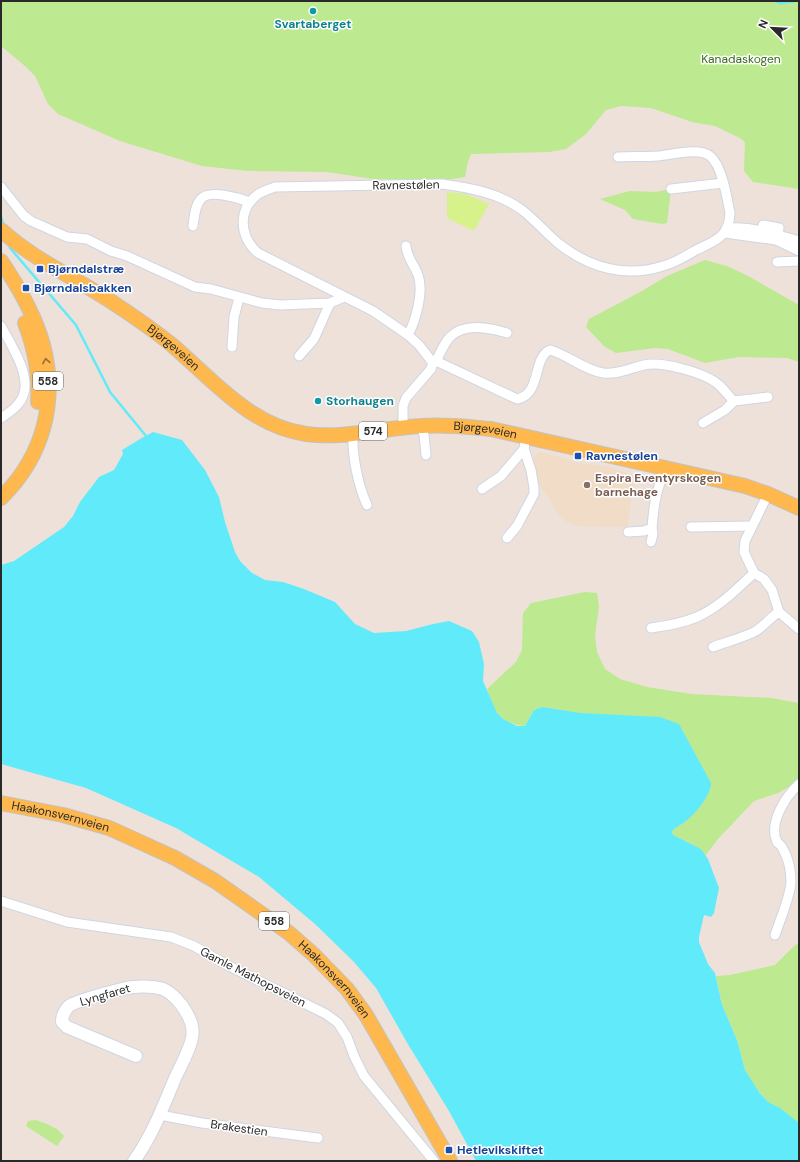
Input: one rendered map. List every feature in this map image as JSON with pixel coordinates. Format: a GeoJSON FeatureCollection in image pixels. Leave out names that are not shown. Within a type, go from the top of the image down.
{"type":"FeatureCollection","features":[{"type":"Feature","properties":{"kind":"main road","name":"Bjørgeveien"},"geometry":{"type":"LineString","coordinates":[[1,230],[17,244],[116,305],[157,334],[243,407],[261,419],[279,426],[306,434],[335,435],[421,426],[448,425],[471,427],[525,443],[664,468],[745,486],[768,494],[799,508]]}},
{"type":"Feature","properties":{"kind":"main road","name":"558"},"geometry":{"type":"LineString","coordinates":[[1,260],[24,299],[39,332],[46,359],[49,386],[46,418],[37,447],[23,473],[11,489],[1,498]]}},
{"type":"Feature","properties":{"kind":"main road","name":"558"},"geometry":{"type":"LineString","coordinates":[[1,276],[18,306],[30,337],[36,358],[39,387],[36,419],[32,435],[17,466],[1,485]]}},
{"type":"Feature","properties":{"kind":"main road","name":"Haakonsvernveien"},"geometry":{"type":"LineString","coordinates":[[1,804],[63,815],[108,828],[129,837],[175,858],[215,881],[289,933],[314,955],[347,989],[366,1015],[450,1161]]}},
{"type":"Feature","properties":{"kind":"street"},"geometry":{"type":"LineString","coordinates":[[618,157],[657,156],[689,152],[703,152],[710,156],[716,164],[723,183],[730,213],[727,227]]}},
{"type":"Feature","properties":{"kind":"street"},"geometry":{"type":"LineString","coordinates":[[671,190],[723,183]]}},
{"type":"Feature","properties":{"kind":"street","name":"Ravnestølen"},"geometry":{"type":"LineString","coordinates":[[249,202],[258,193],[275,187],[442,184],[469,187],[508,202],[523,211],[560,244],[582,259],[601,267],[641,272],[664,266],[710,244],[721,237],[727,227]]}},
{"type":"Feature","properties":{"kind":"street"},"geometry":{"type":"LineString","coordinates":[[1,188],[24,216],[31,221],[67,237],[88,239],[195,287],[211,289],[239,298],[262,303],[280,305],[330,303],[344,297]]}},
{"type":"Feature","properties":{"kind":"street"},"geometry":{"type":"LineString","coordinates":[[193,226],[198,204],[201,198],[206,195],[237,197],[249,202],[243,222],[244,234],[250,246],[258,253],[373,311],[408,335],[434,362],[518,398],[525,397],[530,392],[542,358],[546,352],[550,350],[591,370],[602,373],[612,373],[644,365],[670,365],[711,380],[719,385],[734,401]]}},
{"type":"Feature","properties":{"kind":"street"},"geometry":{"type":"LineString","coordinates":[[727,227],[779,228],[777,238]]}},
{"type":"Feature","properties":{"kind":"street"},"geometry":{"type":"LineString","coordinates":[[727,227],[777,238],[799,241]]}},
{"type":"Feature","properties":{"kind":"street"},"geometry":{"type":"LineString","coordinates":[[777,238],[799,251]]}},
{"type":"Feature","properties":{"kind":"street"},"geometry":{"type":"LineString","coordinates":[[406,246],[407,254],[418,275],[420,289],[417,315],[408,335]]}},
{"type":"Feature","properties":{"kind":"street"},"geometry":{"type":"LineString","coordinates":[[777,262],[799,261]]}},
{"type":"Feature","properties":{"kind":"street"},"geometry":{"type":"LineString","coordinates":[[232,347],[234,317],[239,298]]}},
{"type":"Feature","properties":{"kind":"street"},"geometry":{"type":"LineString","coordinates":[[300,356],[314,339],[330,303]]}},
{"type":"Feature","properties":{"kind":"street"},"geometry":{"type":"LineString","coordinates":[[1,326],[23,371],[25,382],[24,393],[20,402],[13,410],[1,418]]}},
{"type":"Feature","properties":{"kind":"street"},"geometry":{"type":"LineString","coordinates":[[403,428],[402,406],[406,398],[432,369],[434,362],[449,338],[456,332],[469,328],[489,328],[507,333]]}},
{"type":"Feature","properties":{"kind":"street"},"geometry":{"type":"LineString","coordinates":[[703,422],[724,410],[734,401],[768,397]]}},
{"type":"Feature","properties":{"kind":"street"},"geometry":{"type":"LineString","coordinates":[[421,426],[424,435],[426,455]]}},
{"type":"Feature","properties":{"kind":"street"},"geometry":{"type":"LineString","coordinates":[[353,433],[358,481],[367,505]]}},
{"type":"Feature","properties":{"kind":"street","name":"Bjørgeveien"},"geometry":{"type":"LineString","coordinates":[[482,489],[504,473],[525,443]]}},
{"type":"Feature","properties":{"kind":"street","name":"Bjørgeveien"},"geometry":{"type":"LineString","coordinates":[[507,538],[517,526],[534,494],[525,443]]}},
{"type":"Feature","properties":{"kind":"street"},"geometry":{"type":"LineString","coordinates":[[651,542],[653,534],[653,514],[657,493],[664,474],[664,468]]}},
{"type":"Feature","properties":{"kind":"street"},"geometry":{"type":"LineString","coordinates":[[768,494],[745,541],[744,552],[754,573],[764,579],[772,590],[779,612],[799,629]]}},
{"type":"Feature","properties":{"kind":"street"},"geometry":{"type":"LineString","coordinates":[[691,527],[752,526]]}},
{"type":"Feature","properties":{"kind":"street"},"geometry":{"type":"LineString","coordinates":[[628,532],[644,531],[652,528]]}},
{"type":"Feature","properties":{"kind":"street"},"geometry":{"type":"LineString","coordinates":[[651,628],[669,625],[697,617],[727,598],[754,573]]}},
{"type":"Feature","properties":{"kind":"street"},"geometry":{"type":"LineString","coordinates":[[713,647],[754,632],[779,612]]}},
{"type":"Feature","properties":{"kind":"street"},"geometry":{"type":"LineString","coordinates":[[775,935],[791,882],[789,865],[775,834],[776,821],[784,802],[792,790],[799,784]]}},
{"type":"Feature","properties":{"kind":"street","name":"Gamle Mathopsveien"},"geometry":{"type":"LineString","coordinates":[[1,901],[67,922],[171,937],[194,946],[227,965],[326,1014],[338,1023],[347,1037],[364,1076],[434,1161]]}},
{"type":"Feature","properties":{"kind":"street","name":"Lyngfaret"},"geometry":{"type":"LineString","coordinates":[[134,1161],[144,1148],[160,1116],[192,1037],[191,1021],[182,1004],[165,990],[150,986],[132,987],[95,996],[70,1005],[64,1011],[62,1022],[67,1027],[136,1056]]}},
{"type":"Feature","properties":{"kind":"street","name":"Brakestien"},"geometry":{"type":"LineString","coordinates":[[160,1116],[318,1138]]}},
{"type":"Feature","properties":{"kind":"shaded area","name":"Espira Eventyrskogen barnehage"},"geometry":{"type":"Polygon","coordinates":[[[540,452],[583,464],[606,466],[632,475],[635,479],[627,527],[576,526],[566,522],[559,515],[535,477],[533,462],[536,454],[540,452]]]}},
{"type":"Feature","properties":{"kind":"green space","name":"Kanadaskogen"},"geometry":{"type":"Polygon","coordinates":[[[1,1],[799,1],[799,189],[753,182],[744,171],[745,142],[715,126],[692,122],[651,108],[621,106],[606,110],[586,134],[566,149],[549,152],[471,154],[465,177],[446,180],[373,179],[327,172],[248,171],[202,166],[120,141],[58,114],[48,104],[35,76],[1,46],[1,1]]]}},
{"type":"Feature","properties":{"kind":"green space"},"geometry":{"type":"Polygon","coordinates":[[[671,189],[667,223],[662,224],[633,219],[625,210],[600,199],[630,191],[655,192],[671,189]]]}},
{"type":"Feature","properties":{"kind":"green space"},"geometry":{"type":"Polygon","coordinates":[[[447,192],[466,194],[489,204],[474,231],[447,218],[447,192]]]}},
{"type":"Feature","properties":{"kind":"green space"},"geometry":{"type":"Polygon","coordinates":[[[705,260],[727,266],[748,276],[799,305],[799,362],[787,358],[739,357],[705,363],[668,349],[655,348],[616,353],[605,347],[586,327],[589,319],[667,276],[705,260]]]}},
{"type":"Feature","properties":{"kind":"green space"},"geometry":{"type":"Polygon","coordinates":[[[585,592],[597,593],[599,607],[595,635],[597,652],[605,669],[620,679],[647,687],[691,694],[771,698],[799,703],[799,781],[778,793],[754,801],[718,839],[705,856],[701,849],[673,835],[672,832],[676,827],[686,822],[580,713],[542,707],[534,710],[525,726],[521,726],[503,718],[497,713],[494,707],[487,689],[516,662],[522,650],[523,613],[531,603],[585,592]]]}},
{"type":"Feature","properties":{"kind":"green space"},"geometry":{"type":"Polygon","coordinates":[[[799,944],[799,1123],[768,1102],[751,1082],[745,1070],[737,1040],[722,1005],[716,976],[730,975],[775,965],[795,945],[799,944]]]}},
{"type":"Feature","properties":{"kind":"green space"},"geometry":{"type":"Polygon","coordinates":[[[36,1120],[55,1128],[64,1136],[57,1146],[26,1126],[28,1121],[36,1120]]]}},
{"type":"Feature","properties":{"kind":"water"},"geometry":{"type":"Polygon","coordinates":[[[153,432],[182,440],[205,470],[219,497],[225,522],[235,552],[240,561],[252,573],[265,580],[283,582],[335,602],[355,624],[374,633],[406,631],[449,621],[472,631],[479,642],[484,664],[483,681],[497,713],[503,719],[517,726],[525,726],[534,710],[542,707],[581,713],[660,717],[679,724],[711,783],[706,798],[698,809],[690,818],[675,828],[672,832],[673,835],[701,849],[708,859],[719,888],[714,913],[711,917],[704,915],[699,942],[708,964],[715,973],[722,1005],[737,1040],[745,1070],[759,1092],[768,1102],[780,1108],[799,1123],[799,1161],[476,1161],[449,1111],[409,1046],[376,988],[354,962],[315,924],[259,877],[176,828],[86,788],[1,764],[1,565],[14,561],[64,527],[73,516],[80,502],[99,477],[114,470],[123,454],[122,450],[153,432]]]}},
{"type":"Feature","properties":{"kind":"waterway"},"geometry":{"type":"LineString","coordinates":[[775,1],[781,3],[796,1]]}},
{"type":"Feature","properties":{"kind":"waterway"},"geometry":{"type":"LineString","coordinates":[[1,217],[4,226]]}},
{"type":"Feature","properties":{"kind":"waterway"},"geometry":{"type":"LineString","coordinates":[[9,244],[10,248],[76,325],[110,392],[146,436]]}},
{"type":"Feature","properties":{"kind":"place","name":"Svartaberget"},"geometry":{"type":"Point","coordinates":[313,11]}},
{"type":"Feature","properties":{"kind":"place","name":"Bjørndalstræ"},"geometry":{"type":"Point","coordinates":[40,269]}},
{"type":"Feature","properties":{"kind":"place","name":"Bjørndalsbakken"},"geometry":{"type":"Point","coordinates":[26,288]}},
{"type":"Feature","properties":{"kind":"place","name":"Storhaugen"},"geometry":{"type":"Point","coordinates":[318,401]}},
{"type":"Feature","properties":{"kind":"place","name":"Ravnestølen"},"geometry":{"type":"Point","coordinates":[578,456]}},
{"type":"Feature","properties":{"kind":"place","name":"Espira Eventyrskogen barnehage"},"geometry":{"type":"Point","coordinates":[587,485]}},
{"type":"Feature","properties":{"kind":"place","name":"Hetlevikskiftet"},"geometry":{"type":"Point","coordinates":[449,1150]}}]}
